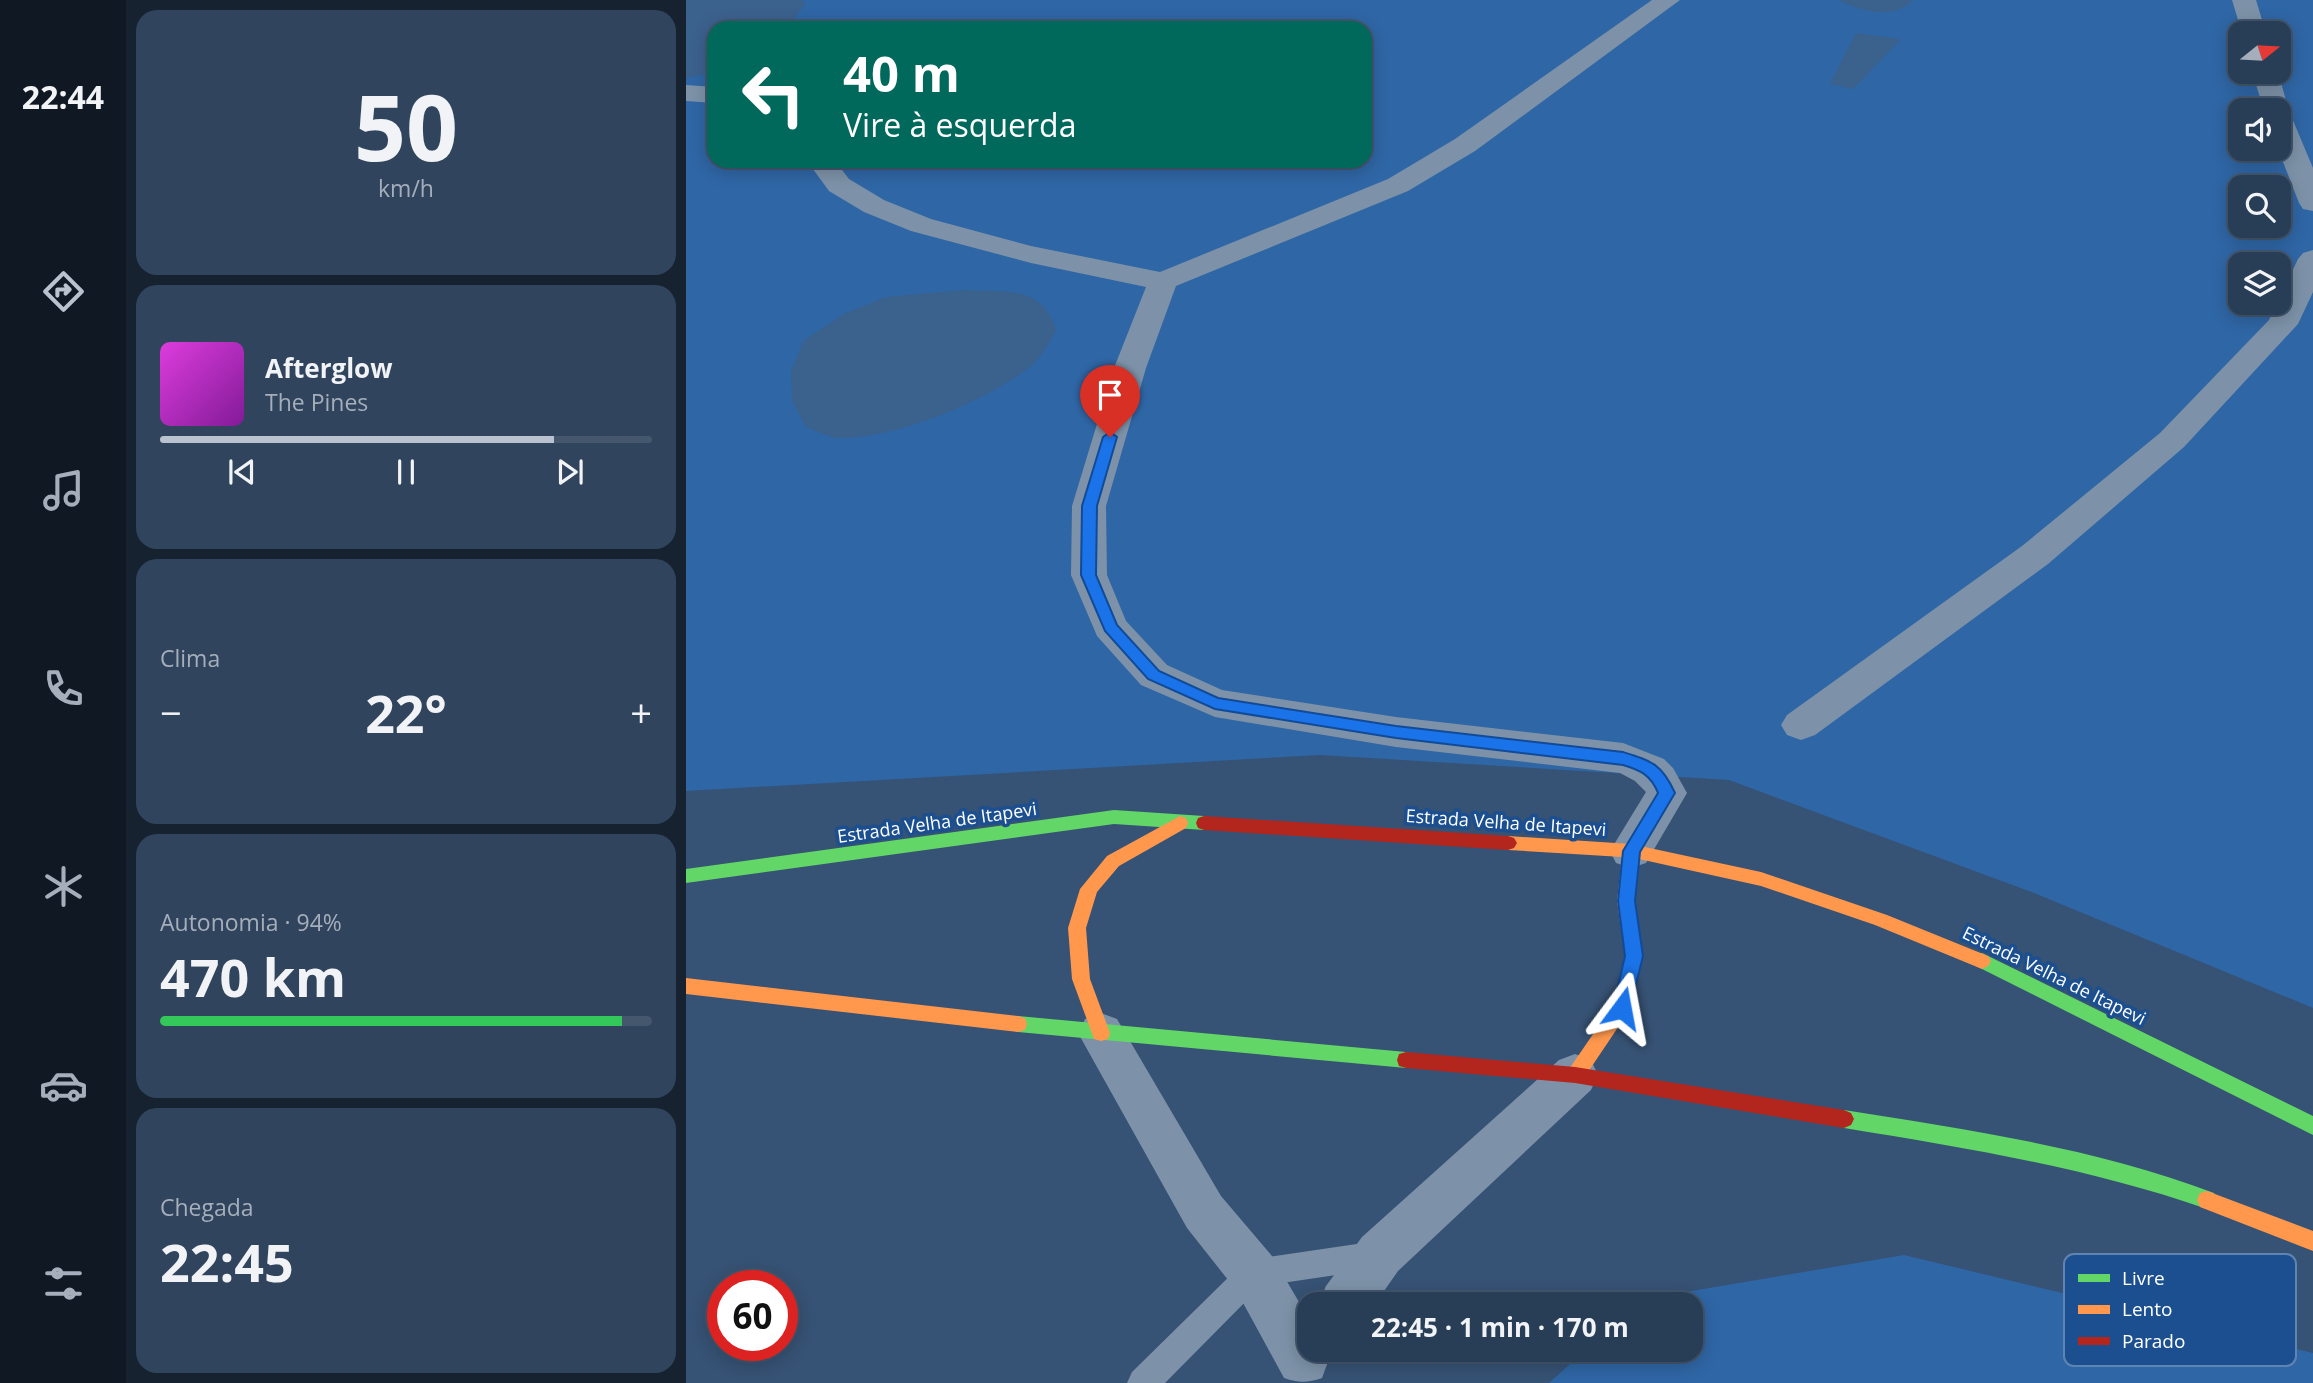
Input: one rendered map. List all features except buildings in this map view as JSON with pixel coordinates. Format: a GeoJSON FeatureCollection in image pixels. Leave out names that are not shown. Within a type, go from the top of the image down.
{"type":"FeatureCollection","features":[{"type":"Feature","properties":{"kind":"main road","name":"Estrada Velha de Itapevi"},"geometry":{"type":"LineString","coordinates":[[686,876],[1114,817],[1631,851],[1761,879],[1881,920],[2000,968],[2313,1126]]}},
{"type":"Feature","properties":{"kind":"main road"},"geometry":{"type":"LineString","coordinates":[[1101,1033],[1082,979],[1077,928],[1089,889],[1113,861],[1180,823]]}},
{"type":"Feature","properties":{"kind":"main road"},"geometry":{"type":"LineString","coordinates":[[1575,1075],[1622,1008],[1634,956],[1626,901],[1631,851]]}},
{"type":"Feature","properties":{"kind":"main road"},"geometry":{"type":"LineString","coordinates":[[686,986],[1101,1033],[1575,1075],[2036,1150],[2164,1184],[2313,1241]]}},
{"type":"Feature","properties":{"kind":"street"},"geometry":{"type":"LineString","coordinates":[[823,168],[841,187],[899,219],[973,242],[1163,281],[1398,185],[1465,145],[1668,0]]}},
{"type":"Feature","properties":{"kind":"street"},"geometry":{"type":"LineString","coordinates":[[2244,0],[2250,21]]}},
{"type":"Feature","properties":{"kind":"street"},"geometry":{"type":"LineString","coordinates":[[686,93],[707,94]]}},
{"type":"Feature","properties":{"kind":"street"},"geometry":{"type":"LineString","coordinates":[[2291,146],[2313,203]]}},
{"type":"Feature","properties":{"kind":"street"},"geometry":{"type":"LineString","coordinates":[[1801,725],[2035,555],[2172,440],[2283,324],[2313,259]]}},
{"type":"Feature","properties":{"kind":"street"},"geometry":{"type":"LineString","coordinates":[[1163,281],[1130,368],[1089,506],[1089,575],[1110,627],[1154,675],[1215,703],[1396,732],[1623,758],[1648,766],[1661,780],[1667,793],[1631,851]]}},
{"type":"Feature","properties":{"kind":"street"},"geometry":{"type":"LineString","coordinates":[[1101,1033],[1204,1212],[1254,1273],[1304,1364]]}},
{"type":"Feature","properties":{"kind":"street"},"geometry":{"type":"LineString","coordinates":[[1353,1292],[1380,1254],[1575,1075]]}},
{"type":"Feature","properties":{"kind":"lane"},"geometry":{"type":"LineString","coordinates":[[1143,1383],[1254,1273],[1380,1254]]}},
{"type":"Feature","properties":{"kind":"shaded area"},"geometry":{"type":"Polygon","coordinates":[[[686,0],[2313,0],[2313,1008],[2034,893],[1729,780],[1320,755],[686,791],[686,0]]]}},
{"type":"Feature","properties":{"kind":"shaded area"},"geometry":{"type":"Polygon","coordinates":[[[686,0],[802,0],[806,3],[792,21],[707,21],[707,74],[686,78],[686,0]]]}},
{"type":"Feature","properties":{"kind":"shaded area"},"geometry":{"type":"Polygon","coordinates":[[[1838,0],[1913,0],[1896,10],[1877,12],[1838,0]]]}},
{"type":"Feature","properties":{"kind":"shaded area"},"geometry":{"type":"Polygon","coordinates":[[[1856,33],[1901,39],[1853,89],[1830,84],[1856,33]]]}},
{"type":"Feature","properties":{"kind":"shaded area"},"geometry":{"type":"Polygon","coordinates":[[[963,290],[1020,294],[1041,304],[1050,315],[1056,330],[1033,364],[1004,384],[960,407],[887,432],[838,438],[806,427],[792,401],[791,372],[803,341],[844,314],[886,297],[963,290]]]}},
{"type":"Feature","properties":{"kind":"shaded area"},"geometry":{"type":"Polygon","coordinates":[[[1904,1255],[2064,1293],[2064,1366],[2296,1366],[2296,1349],[2313,1353],[2313,1383],[1549,1383],[1572,1362],[1703,1362],[1703,1292],[1685,1292],[1904,1255]]]}},
{"type":"Feature","properties":{"kind":"traffic: fast"},"geometry":{"type":"LineString","coordinates":[[686,876],[1114,817],[1204,823]]}},
{"type":"Feature","properties":{"kind":"traffic: fast"},"geometry":{"type":"LineString","coordinates":[[1982,961],[2313,1126]]}},
{"type":"Feature","properties":{"kind":"traffic: fast"},"geometry":{"type":"LineString","coordinates":[[1018,1024],[1406,1060]]}},
{"type":"Feature","properties":{"kind":"traffic: fast"},"geometry":{"type":"LineString","coordinates":[[1844,1119],[2073,1160],[2207,1200]]}},
{"type":"Feature","properties":{"kind":"traffic: slow"},"geometry":{"type":"LineString","coordinates":[[1101,1033],[1081,979],[1077,928],[1089,889],[1113,861],[1180,823]]}},
{"type":"Feature","properties":{"kind":"traffic: slow"},"geometry":{"type":"LineString","coordinates":[[1508,843],[1631,851],[1761,879],[1881,920],[1982,961]]}},
{"type":"Feature","properties":{"kind":"traffic: slow"},"geometry":{"type":"LineString","coordinates":[[1575,1075],[1622,1008],[1634,956],[1626,901],[1631,851]]}},
{"type":"Feature","properties":{"kind":"traffic: slow"},"geometry":{"type":"LineString","coordinates":[[686,986],[1018,1024]]}},
{"type":"Feature","properties":{"kind":"traffic: slow"},"geometry":{"type":"LineString","coordinates":[[2207,1200],[2313,1241]]}},
{"type":"Feature","properties":{"kind":"traffic: jam"},"geometry":{"type":"LineString","coordinates":[[1204,823],[1508,843]]}},
{"type":"Feature","properties":{"kind":"traffic: jam"},"geometry":{"type":"LineString","coordinates":[[1406,1060],[1575,1075],[1844,1119]]}},
{"type":"Feature","properties":{"kind":"route"},"geometry":{"type":"LineString","coordinates":[[1110,437],[1089,506],[1089,575],[1110,627],[1154,675],[1215,703],[1396,732],[1623,758],[1648,766],[1661,780],[1667,793],[1631,851],[1626,901],[1634,956],[1622,1008]]}}]}
